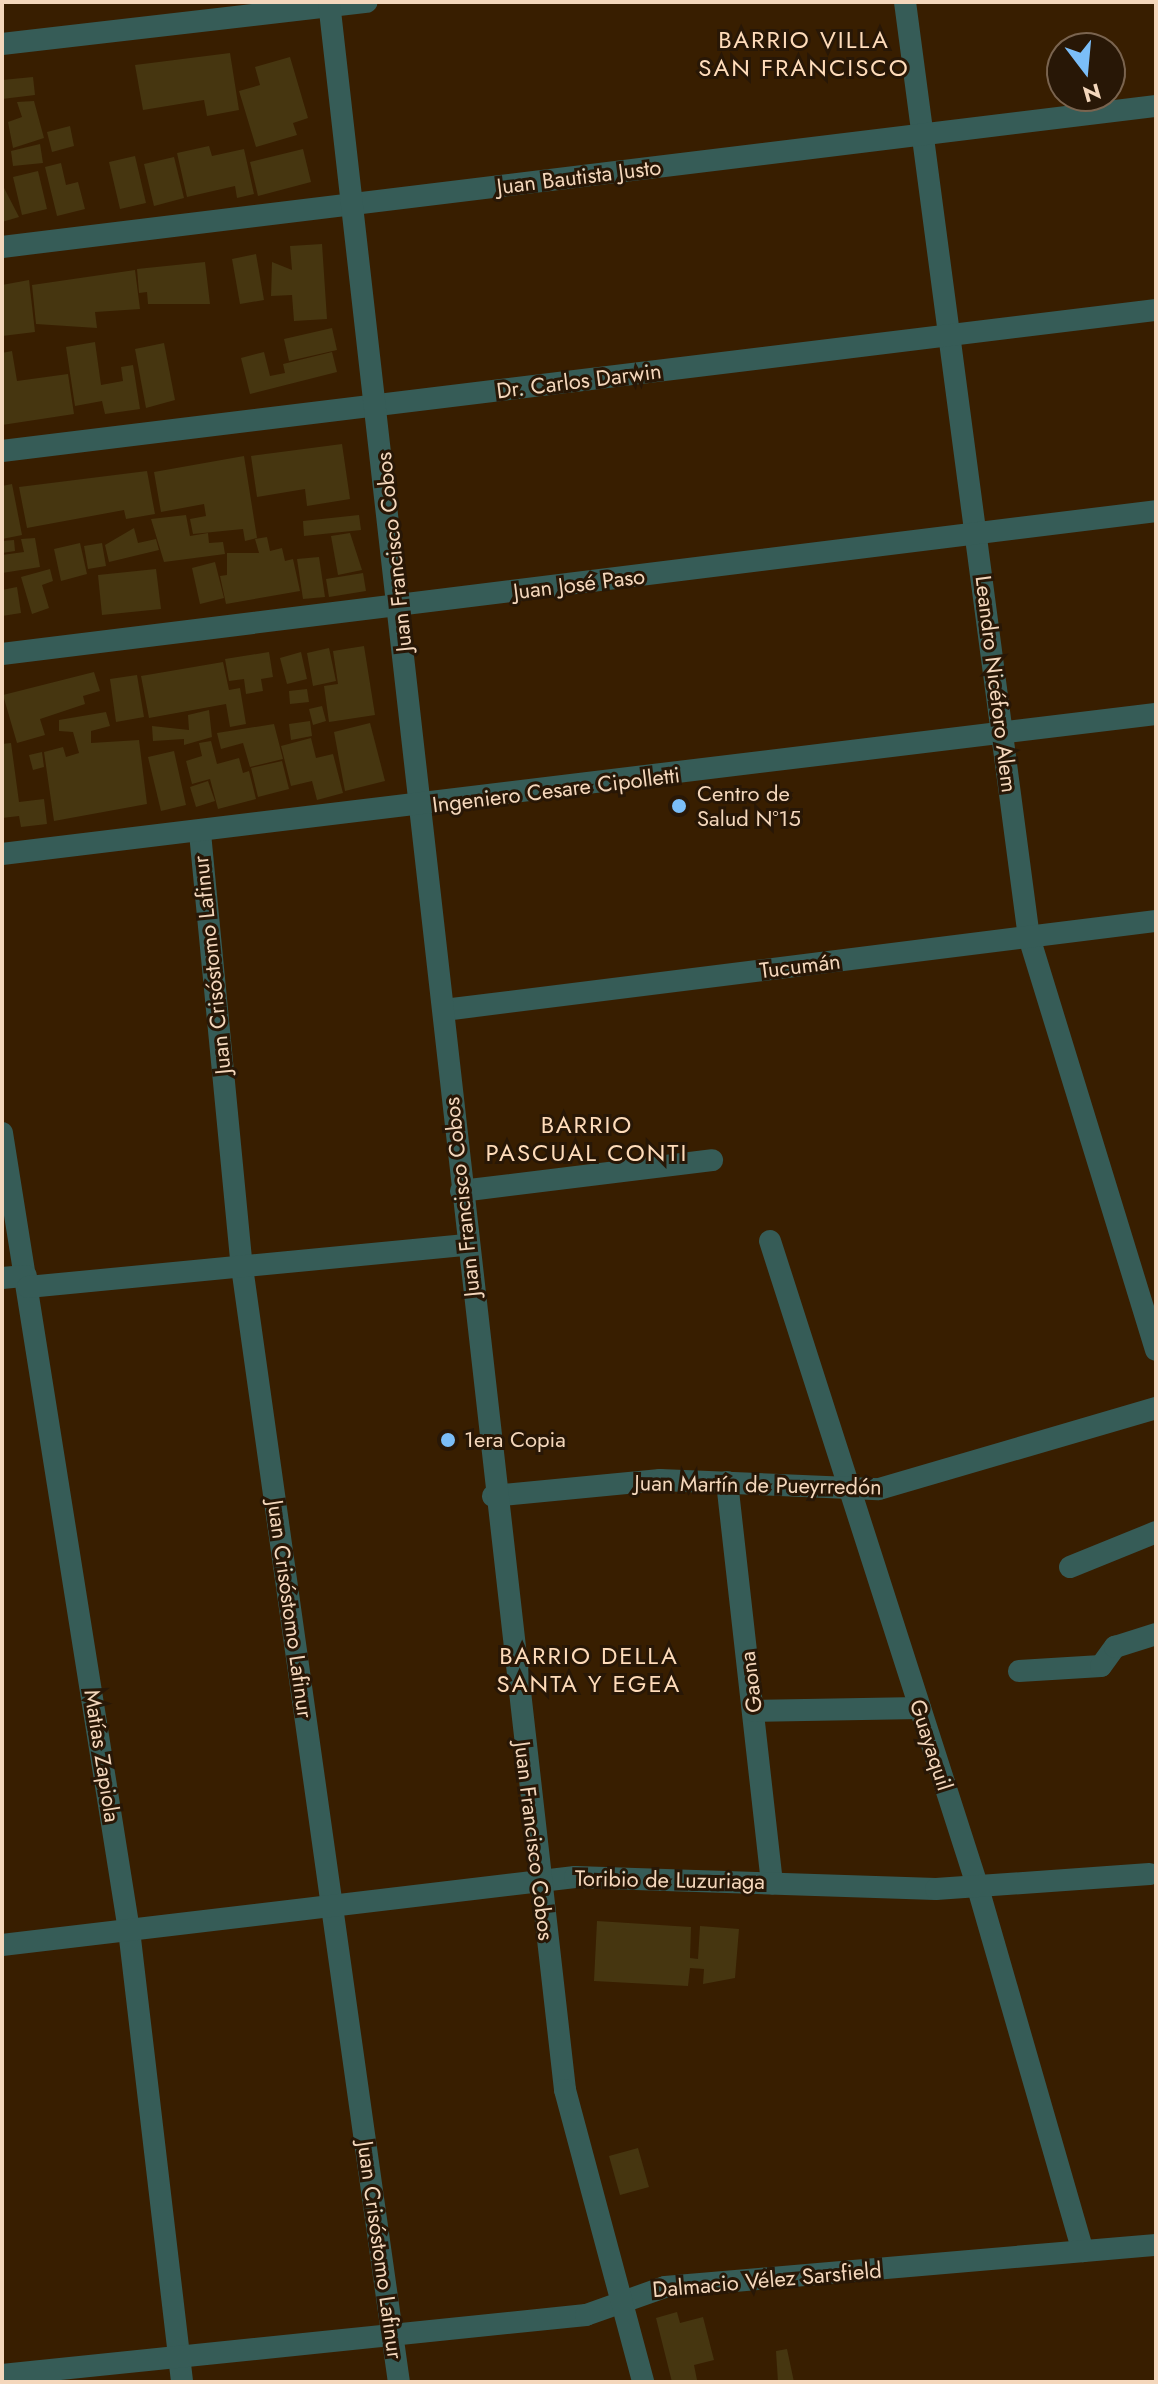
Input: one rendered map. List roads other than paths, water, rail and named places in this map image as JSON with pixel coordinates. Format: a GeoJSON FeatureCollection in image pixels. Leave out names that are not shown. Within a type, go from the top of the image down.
{"type":"FeatureCollection","features":[{"type":"Feature","properties":{"kind":"street"},"geometry":{"type":"LineString","coordinates":[[2,44],[367,2]]}},
{"type":"Feature","properties":{"kind":"street","name":"Leandro Nicéforo Alem"},"geometry":{"type":"LineString","coordinates":[[905,2],[1029,937],[1156,1350]]}},
{"type":"Feature","properties":{"kind":"street","name":"Juan Francisco Cobos"},"geometry":{"type":"LineString","coordinates":[[329,4],[401,607],[493,1496],[572,2134],[643,2382]]}},
{"type":"Feature","properties":{"kind":"street","name":"Juan Bautista Justo"},"geometry":{"type":"LineString","coordinates":[[2,247],[1156,106]]}},
{"type":"Feature","properties":{"kind":"street","name":"Dr. Carlos Darwin"},"geometry":{"type":"LineString","coordinates":[[2,451],[1156,310]]}},
{"type":"Feature","properties":{"kind":"street","name":"Juan José Paso"},"geometry":{"type":"LineString","coordinates":[[2,654],[401,607],[1156,511]]}},
{"type":"Feature","properties":{"kind":"street","name":"Ingeniero Cesare Cipolletti"},"geometry":{"type":"LineString","coordinates":[[2,854],[200,833],[1156,714]]}},
{"type":"Feature","properties":{"kind":"street","name":"Juan Crisóstomo Lafinur"},"geometry":{"type":"LineString","coordinates":[[200,833],[242,1267],[399,2382]]}},
{"type":"Feature","properties":{"kind":"street","name":"Tucumán"},"geometry":{"type":"LineString","coordinates":[[444,1010],[1156,921]]}},
{"type":"Feature","properties":{"kind":"street","name":"Matías Zapiola"},"geometry":{"type":"LineString","coordinates":[[2,1133],[129,1930],[182,2382]]}},
{"type":"Feature","properties":{"kind":"street"},"geometry":{"type":"LineString","coordinates":[[461,1191],[712,1160]]}},
{"type":"Feature","properties":{"kind":"street","name":"Guayaquil"},"geometry":{"type":"LineString","coordinates":[[770,1241],[978,1888],[1083,2251]]}},
{"type":"Feature","properties":{"kind":"street"},"geometry":{"type":"LineString","coordinates":[[2,1278],[27,1281],[242,1267],[466,1245]]}},
{"type":"Feature","properties":{"kind":"street","name":"Juan Martín de Pueyrredón"},"geometry":{"type":"LineString","coordinates":[[493,1496],[727,1482],[849,1488],[912,1483],[1156,1408]]}},
{"type":"Feature","properties":{"kind":"street","name":"Gaona"},"geometry":{"type":"LineString","coordinates":[[727,1482],[772,1883]]}},
{"type":"Feature","properties":{"kind":"street"},"geometry":{"type":"LineString","coordinates":[[1070,1567],[1156,1532]]}},
{"type":"Feature","properties":{"kind":"street"},"geometry":{"type":"LineString","coordinates":[[1019,1671],[1101,1666],[1115,1647],[1156,1634]]}},
{"type":"Feature","properties":{"kind":"street"},"geometry":{"type":"LineString","coordinates":[[754,1711],[920,1708]]}},
{"type":"Feature","properties":{"kind":"street","name":"Toribio de Luzuriaga"},"geometry":{"type":"LineString","coordinates":[[2,1945],[539,1879],[978,1888],[1149,1874]]}},
{"type":"Feature","properties":{"kind":"street","name":"Dalmacio Vélez Sarsfield"},"geometry":{"type":"LineString","coordinates":[[2,2375],[586,2315],[618,2300],[665,2287],[1156,2245]]}},
{"type":"Feature","properties":{"kind":"place","name":"Centro de Salud N°15"},"geometry":{"type":"Point","coordinates":[679,806]}},
{"type":"Feature","properties":{"kind":"place","name":"1era Copia"},"geometry":{"type":"Point","coordinates":[448,1440]}},
{"type":"Feature","properties":{"kind":"district","name":"BARRIO VILLA SAN FRANCISCO"},"geometry":{"type":"Point","coordinates":[804,54]}},
{"type":"Feature","properties":{"kind":"district","name":"BARRIO PASCUAL CONTI"},"geometry":{"type":"Point","coordinates":[587,1139]}},
{"type":"Feature","properties":{"kind":"district","name":"BARRIO DELLA SANTA Y EGEA"},"geometry":{"type":"Point","coordinates":[589,1670]}}]}
